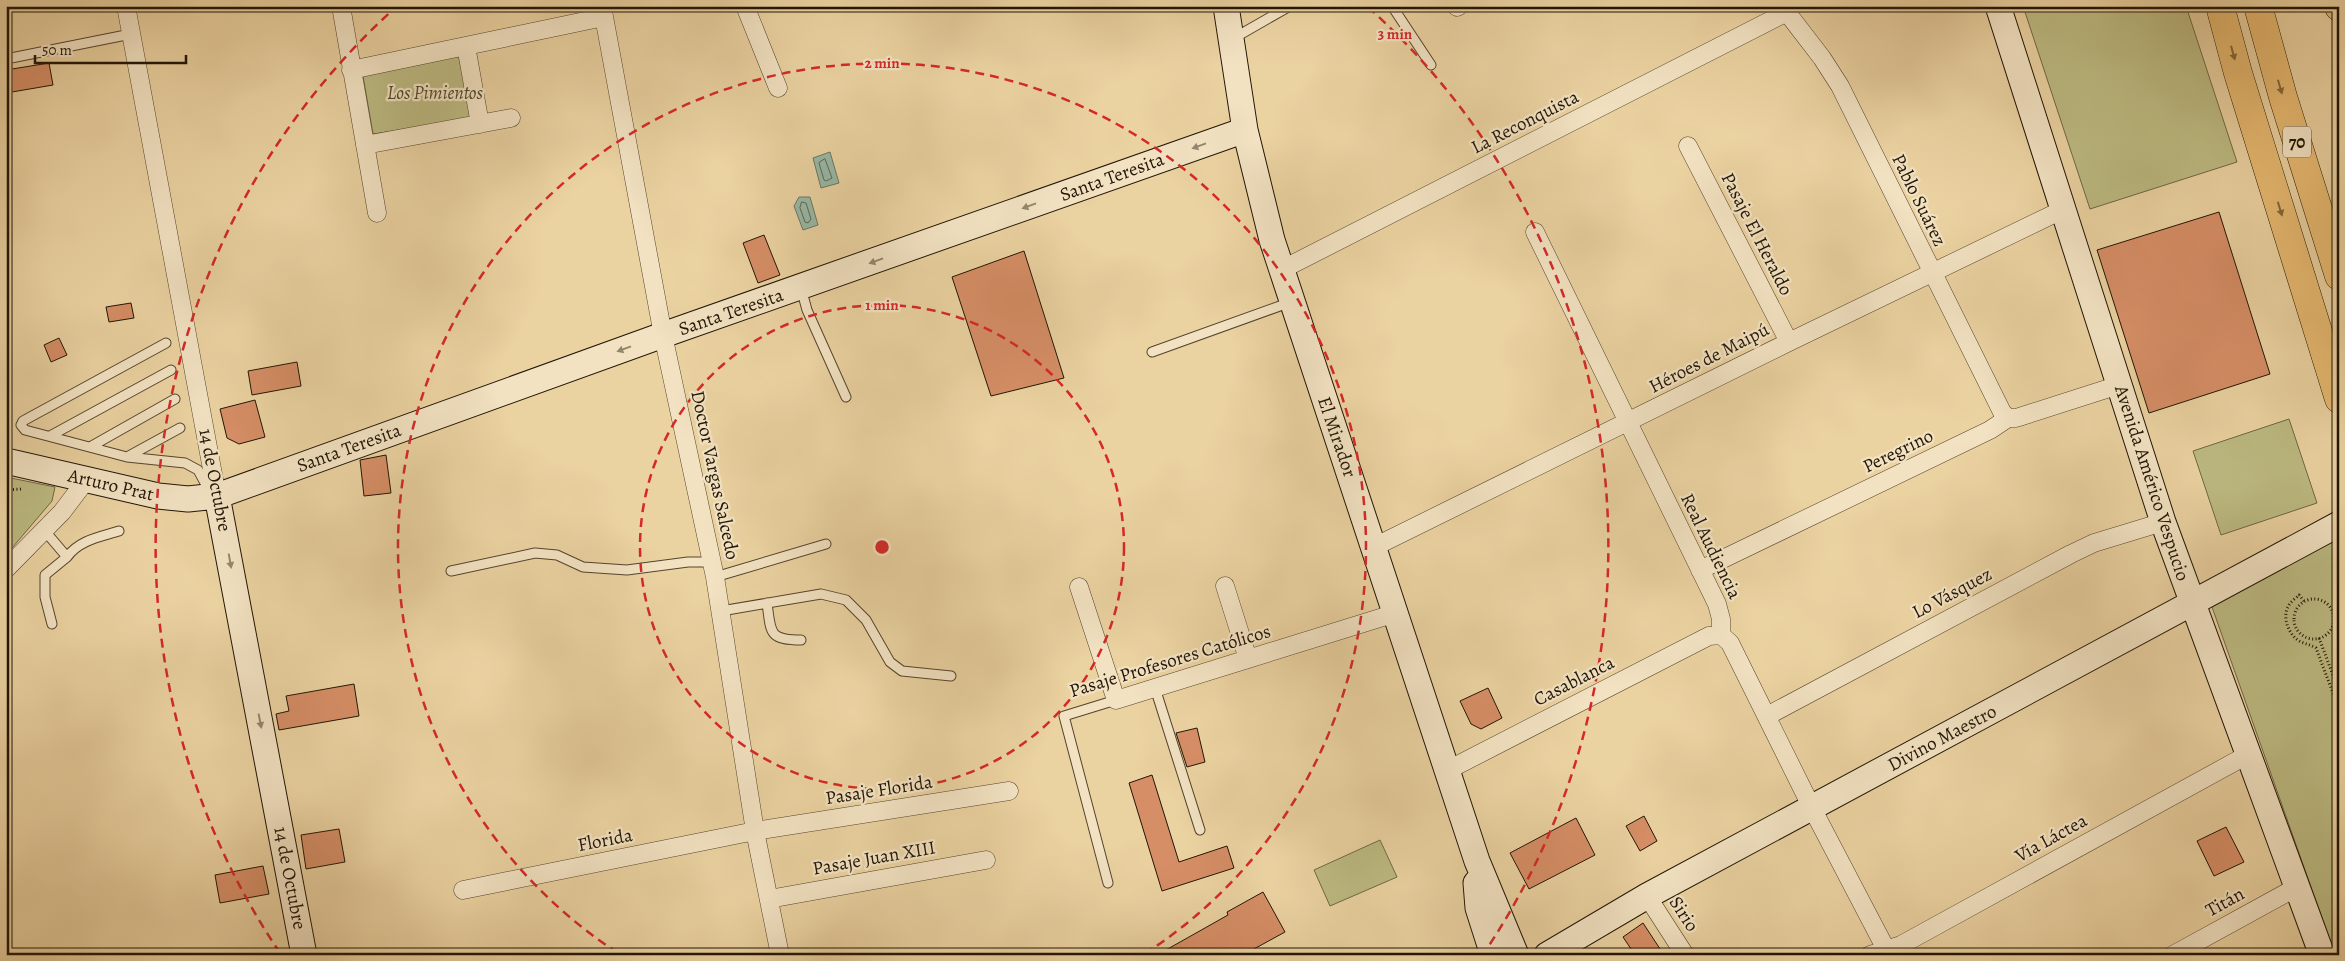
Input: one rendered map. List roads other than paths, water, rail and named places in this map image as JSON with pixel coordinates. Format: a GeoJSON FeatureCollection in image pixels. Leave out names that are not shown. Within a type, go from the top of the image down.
{"type":"FeatureCollection","features":[{"type":"Feature","properties":{"kind":"main road"},"geometry":{"type":"LineString","coordinates":[[2220,6],[2238,73],[2339,399]]}},
{"type":"Feature","properties":{"kind":"main road","name":"70"},"geometry":{"type":"LineString","coordinates":[[2258,6],[2283,97],[2339,276]]}},
{"type":"Feature","properties":{"kind":"street","name":"14 de Octubre"},"geometry":{"type":"LineString","coordinates":[[126,6],[215,496],[304,955]]}},
{"type":"Feature","properties":{"kind":"street"},"geometry":{"type":"LineString","coordinates":[[341,6],[377,213]]}},
{"type":"Feature","properties":{"kind":"street"},"geometry":{"type":"LineString","coordinates":[[745,6],[778,88]]}},
{"type":"Feature","properties":{"kind":"street","name":"El Mirador"},"geometry":{"type":"LineString","coordinates":[[1226,6],[1245,130],[1263,209],[1281,270],[1477,861],[1516,955]]}},
{"type":"Feature","properties":{"kind":"street","name":"Avenida Américo Vespucio"},"geometry":{"type":"LineString","coordinates":[[1998,6],[2164,522],[2322,955]]}},
{"type":"Feature","properties":{"kind":"street","name":"La Reconquista"},"geometry":{"type":"LineString","coordinates":[[1281,270],[1785,9]]}},
{"type":"Feature","properties":{"kind":"street","name":"Pablo Suárez"},"geometry":{"type":"LineString","coordinates":[[1785,9],[1822,58],[1840,86],[1931,273],[2002,412],[2008,418]]}},
{"type":"Feature","properties":{"kind":"street"},"geometry":{"type":"LineString","coordinates":[[351,70],[466,46],[603,12]]}},
{"type":"Feature","properties":{"kind":"street","name":"Doctor Vargas Salcedo"},"geometry":{"type":"LineString","coordinates":[[603,12],[663,335],[714,569],[755,831],[780,955]]}},
{"type":"Feature","properties":{"kind":"street"},"geometry":{"type":"LineString","coordinates":[[466,46],[480,124]]}},
{"type":"Feature","properties":{"kind":"street"},"geometry":{"type":"LineString","coordinates":[[364,145],[511,118]]}},
{"type":"Feature","properties":{"kind":"street","name":"Santa Teresita"},"geometry":{"type":"LineString","coordinates":[[215,496],[663,335],[1245,130]]}},
{"type":"Feature","properties":{"kind":"street","name":"Pasaje El Heraldo"},"geometry":{"type":"LineString","coordinates":[[1688,146],[1789,342]]}},
{"type":"Feature","properties":{"kind":"street","name":"Héroes de Maipú"},"geometry":{"type":"LineString","coordinates":[[1374,547],[1789,342],[2064,209]]}},
{"type":"Feature","properties":{"kind":"street","name":"Real Audiencia"},"geometry":{"type":"LineString","coordinates":[[1535,232],[1720,612],[1720,635]]}},
{"type":"Feature","properties":{"kind":"street","name":"Peregrino"},"geometry":{"type":"LineString","coordinates":[[1700,570],[1990,430],[2008,418],[2016,418],[2119,384]]}},
{"type":"Feature","properties":{"kind":"street","name":"Arturo Prat"},"geometry":{"type":"LineString","coordinates":[[6,461],[176,498],[201,499],[215,496]]}},
{"type":"Feature","properties":{"kind":"street"},"geometry":{"type":"LineString","coordinates":[[6,569],[76,496],[87,479]]}},
{"type":"Feature","properties":{"kind":"street","name":"Lo Vásquez"},"geometry":{"type":"LineString","coordinates":[[1766,716],[2071,554],[2094,543],[2164,522]]}},
{"type":"Feature","properties":{"kind":"street","name":"Divino Maestro"},"geometry":{"type":"LineString","coordinates":[[1547,955],[1647,896],[2339,524]]}},
{"type":"Feature","properties":{"kind":"street"},"geometry":{"type":"LineString","coordinates":[[1225,586],[1248,659]]}},
{"type":"Feature","properties":{"kind":"street"},"geometry":{"type":"LineString","coordinates":[[1079,587],[1116,700]]}},
{"type":"Feature","properties":{"kind":"street","name":"Pasaje Profesores Católicos"},"geometry":{"type":"LineString","coordinates":[[1116,700],[1396,613]]}},
{"type":"Feature","properties":{"kind":"street"},"geometry":{"type":"LineString","coordinates":[[1720,635],[1730,643],[1882,953]]}},
{"type":"Feature","properties":{"kind":"street","name":"Casablanca"},"geometry":{"type":"LineString","coordinates":[[1448,770],[1709,636],[1720,635]]}},
{"type":"Feature","properties":{"kind":"street","name":"Vía Láctea"},"geometry":{"type":"LineString","coordinates":[[1882,953],[1901,945],[2249,754]]}},
{"type":"Feature","properties":{"kind":"street","name":"Pasaje Florida"},"geometry":{"type":"LineString","coordinates":[[755,831],[1009,791]]}},
{"type":"Feature","properties":{"kind":"street","name":"Florida"},"geometry":{"type":"LineString","coordinates":[[463,890],[755,831]]}},
{"type":"Feature","properties":{"kind":"street","name":"Pasaje Juan XIII"},"geometry":{"type":"LineString","coordinates":[[769,899],[986,860]]}},
{"type":"Feature","properties":{"kind":"street","name":"El Mirador"},"geometry":{"type":"LineString","coordinates":[[1477,861],[1476,890],[1482,925],[1493,955]]}},
{"type":"Feature","properties":{"kind":"street","name":"Titán"},"geometry":{"type":"LineString","coordinates":[[2173,955],[2297,886]]}},
{"type":"Feature","properties":{"kind":"street","name":"Sirio"},"geometry":{"type":"LineString","coordinates":[[1647,896],[1685,955]]}},
{"type":"Feature","properties":{"kind":"street"},"geometry":{"type":"LineString","coordinates":[[1475,955],[1482,925]]}},
{"type":"Feature","properties":{"kind":"lane"},"geometry":{"type":"LineString","coordinates":[[1231,40],[1290,6]]}},
{"type":"Feature","properties":{"kind":"lane"},"geometry":{"type":"LineString","coordinates":[[1392,6],[1432,66]]}},
{"type":"Feature","properties":{"kind":"lane"},"geometry":{"type":"LineString","coordinates":[[6,58],[131,34]]}},
{"type":"Feature","properties":{"kind":"lane"},"geometry":{"type":"LineString","coordinates":[[801,287],[808,310],[846,397]]}},
{"type":"Feature","properties":{"kind":"lane"},"geometry":{"type":"LineString","coordinates":[[1152,352],[1291,302]]}},
{"type":"Feature","properties":{"kind":"lane"},"geometry":{"type":"LineString","coordinates":[[166,344],[23,421],[21,426],[24,430],[127,457],[185,464],[198,470],[215,496]]}},
{"type":"Feature","properties":{"kind":"lane"},"geometry":{"type":"LineString","coordinates":[[50,436],[171,370]]}},
{"type":"Feature","properties":{"kind":"lane"},"geometry":{"type":"LineString","coordinates":[[90,447],[175,399]]}},
{"type":"Feature","properties":{"kind":"lane"},"geometry":{"type":"LineString","coordinates":[[127,457],[180,428]]}},
{"type":"Feature","properties":{"kind":"lane"},"geometry":{"type":"LineString","coordinates":[[44,530],[67,557]]}},
{"type":"Feature","properties":{"kind":"lane"},"geometry":{"type":"LineString","coordinates":[[52,624],[45,597],[45,575],[82,543],[119,531]]}},
{"type":"Feature","properties":{"kind":"lane"},"geometry":{"type":"LineString","coordinates":[[451,571],[535,553],[557,555],[583,567],[627,570],[688,562],[714,569],[826,544]]}},
{"type":"Feature","properties":{"kind":"lane"},"geometry":{"type":"LineString","coordinates":[[721,611],[821,594],[846,600],[866,620],[890,662],[902,671],[951,676]]}},
{"type":"Feature","properties":{"kind":"lane"},"geometry":{"type":"LineString","coordinates":[[767,603],[771,631],[783,640],[801,640]]}},
{"type":"Feature","properties":{"kind":"lane"},"geometry":{"type":"LineString","coordinates":[[1155,688],[1200,830]]}},
{"type":"Feature","properties":{"kind":"lane","name":"Pasaje Profesores Católicos"},"geometry":{"type":"LineString","coordinates":[[1108,883],[1064,716],[1116,700]]}},
{"type":"Feature","properties":{"kind":"water"},"geometry":{"type":"Polygon","coordinates":[[[830,152],[839,183],[821,188],[813,158],[830,152]]]}},
{"type":"Feature","properties":{"kind":"water"},"geometry":{"type":"Polygon","coordinates":[[[799,197],[810,197],[818,225],[803,230],[794,206],[799,197]]]}},
{"type":"Feature","properties":{"kind":"park label","name":"Los Pimientos"},"geometry":{"type":"Point","coordinates":[435,93]}}]}
